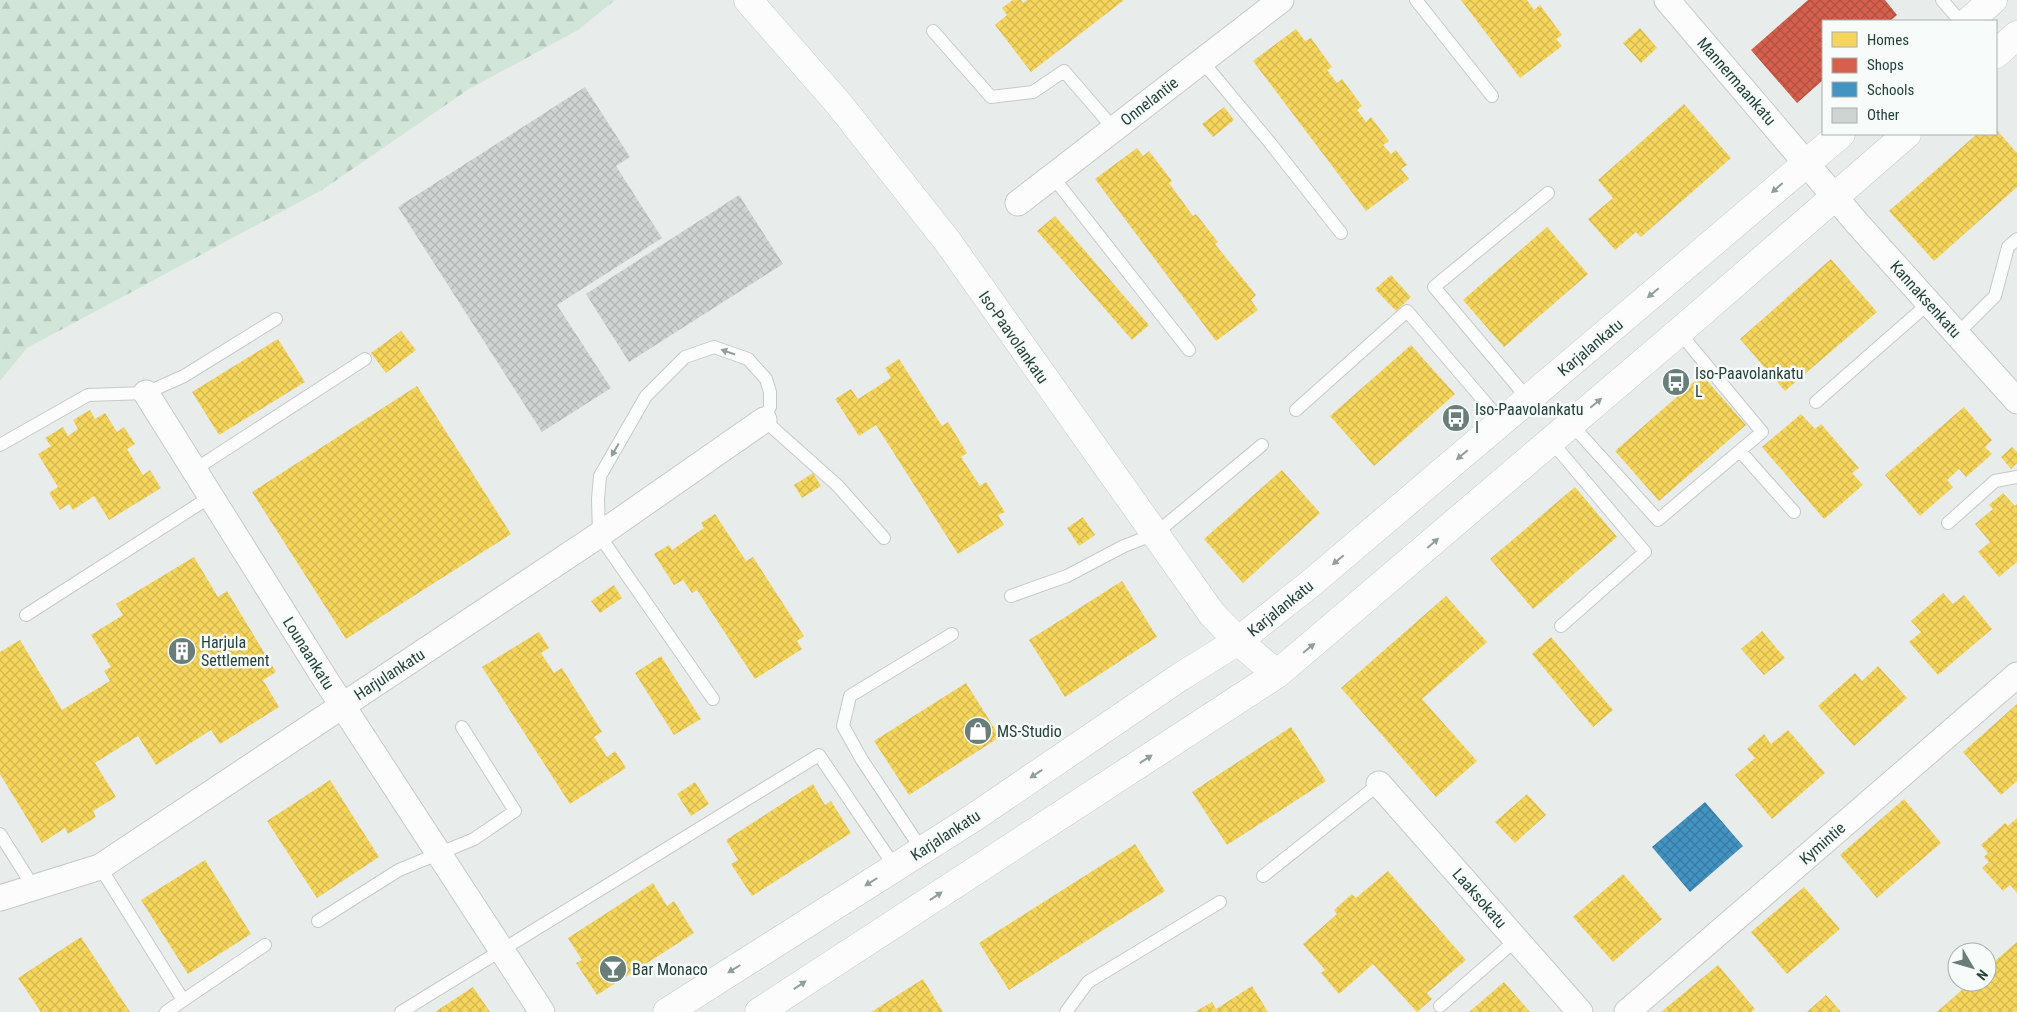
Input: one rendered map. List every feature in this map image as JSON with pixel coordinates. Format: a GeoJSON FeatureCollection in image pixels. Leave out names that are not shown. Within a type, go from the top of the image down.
{"type":"FeatureCollection","features":[{"type":"Feature","properties":{"kind":"main road","name":"Iso-Paavolankatu"},"geometry":{"type":"LineString","coordinates":[[748,0],[838,104],[948,242],[1212,614],[1238,641],[1277,674]]}},
{"type":"Feature","properties":{"kind":"main road"},"geometry":{"type":"LineString","coordinates":[[1970,20],[1993,0]]}},
{"type":"Feature","properties":{"kind":"main road"},"geometry":{"type":"LineString","coordinates":[[1997,53],[2017,35]]}},
{"type":"Feature","properties":{"kind":"main road","name":"Karjalankatu"},"geometry":{"type":"LineString","coordinates":[[667,1012],[922,850],[1180,676],[1238,641],[1310,584],[1839,135]]}},
{"type":"Feature","properties":{"kind":"main road"},"geometry":{"type":"LineString","coordinates":[[759,1012],[1277,674],[1679,332],[1906,135]]}},
{"type":"Feature","properties":{"kind":"street","name":"Onnelantie"},"geometry":{"type":"LineString","coordinates":[[1018,203],[1281,0]]}},
{"type":"Feature","properties":{"kind":"street","name":"Mannermaankatu"},"geometry":{"type":"LineString","coordinates":[[1667,0],[1836,196]]}},
{"type":"Feature","properties":{"kind":"street","name":"Kannaksenkatu"},"geometry":{"type":"LineString","coordinates":[[1836,196],[2017,401]]}},
{"type":"Feature","properties":{"kind":"street","name":"Lounaankatu"},"geometry":{"type":"LineString","coordinates":[[146,393],[342,704],[542,1012]]}},
{"type":"Feature","properties":{"kind":"street","name":"Harjulankatu"},"geometry":{"type":"LineString","coordinates":[[0,898],[100,867],[342,704],[599,535],[764,420]]}},
{"type":"Feature","properties":{"kind":"street","name":"Kymintie"},"geometry":{"type":"LineString","coordinates":[[1627,1012],[2017,675]]}},
{"type":"Feature","properties":{"kind":"street","name":"Laaksokatu"},"geometry":{"type":"LineString","coordinates":[[1379,784],[1579,1012]]}},
{"type":"Feature","properties":{"kind":"lane"},"geometry":{"type":"LineString","coordinates":[[1416,0],[1492,96]]}},
{"type":"Feature","properties":{"kind":"lane"},"geometry":{"type":"LineString","coordinates":[[1942,0],[1959,20]]}},
{"type":"Feature","properties":{"kind":"lane"},"geometry":{"type":"LineString","coordinates":[[933,31],[991,98],[1033,92],[1064,71],[1114,129]]}},
{"type":"Feature","properties":{"kind":"lane"},"geometry":{"type":"LineString","coordinates":[[1202,61],[1272,144],[1341,233]]}},
{"type":"Feature","properties":{"kind":"lane"},"geometry":{"type":"LineString","coordinates":[[1053,177],[1189,350]]}},
{"type":"Feature","properties":{"kind":"lane"},"geometry":{"type":"LineString","coordinates":[[1528,399],[1434,287],[1548,193]]}},
{"type":"Feature","properties":{"kind":"lane"},"geometry":{"type":"LineString","coordinates":[[1957,334],[1995,296],[2008,248],[2017,239]]}},
{"type":"Feature","properties":{"kind":"lane"},"geometry":{"type":"LineString","coordinates":[[1816,402],[1929,303]]}},
{"type":"Feature","properties":{"kind":"lane"},"geometry":{"type":"LineString","coordinates":[[1296,410],[1407,312],[1502,422]]}},
{"type":"Feature","properties":{"kind":"lane"},"geometry":{"type":"LineString","coordinates":[[0,445],[88,395],[146,393],[184,376],[276,319]]}},
{"type":"Feature","properties":{"kind":"lane"},"geometry":{"type":"LineString","coordinates":[[1561,433],[1658,520],[1740,451],[1762,432],[1679,332]]}},
{"type":"Feature","properties":{"kind":"lane"},"geometry":{"type":"LineString","coordinates":[[713,699],[599,535],[598,499],[600,476],[646,396],[685,357],[714,348],[748,359],[766,379],[770,392],[770,406],[764,420],[838,486],[884,538]]}},
{"type":"Feature","properties":{"kind":"lane"},"geometry":{"type":"LineString","coordinates":[[194,470],[365,359]]}},
{"type":"Feature","properties":{"kind":"lane"},"geometry":{"type":"LineString","coordinates":[[1561,433],[1645,552],[1561,626]]}},
{"type":"Feature","properties":{"kind":"lane"},"geometry":{"type":"LineString","coordinates":[[1011,596],[1067,576],[1124,546],[1155,534],[1262,444]]}},
{"type":"Feature","properties":{"kind":"lane"},"geometry":{"type":"LineString","coordinates":[[1740,451],[1794,512]]}},
{"type":"Feature","properties":{"kind":"lane"},"geometry":{"type":"LineString","coordinates":[[1948,523],[1995,481],[2017,477]]}},
{"type":"Feature","properties":{"kind":"lane"},"geometry":{"type":"LineString","coordinates":[[26,615],[210,497]]}},
{"type":"Feature","properties":{"kind":"lane"},"geometry":{"type":"LineString","coordinates":[[922,850],[862,760],[843,726],[850,696],[952,634]]}},
{"type":"Feature","properties":{"kind":"lane"},"geometry":{"type":"LineString","coordinates":[[318,921],[400,870],[440,855],[474,839],[515,811],[462,727]]}},
{"type":"Feature","properties":{"kind":"lane"},"geometry":{"type":"LineString","coordinates":[[401,1012],[819,755],[895,867]]}},
{"type":"Feature","properties":{"kind":"lane"},"geometry":{"type":"LineString","coordinates":[[1263,876],[1379,784]]}},
{"type":"Feature","properties":{"kind":"lane"},"geometry":{"type":"LineString","coordinates":[[0,834],[34,888]]}},
{"type":"Feature","properties":{"kind":"lane"},"geometry":{"type":"LineString","coordinates":[[100,867],[183,1000]]}},
{"type":"Feature","properties":{"kind":"lane"},"geometry":{"type":"LineString","coordinates":[[1066,1012],[1088,982],[1220,902]]}},
{"type":"Feature","properties":{"kind":"lane"},"geometry":{"type":"LineString","coordinates":[[1440,1006],[1516,940]]}},
{"type":"Feature","properties":{"kind":"lane"},"geometry":{"type":"LineString","coordinates":[[166,1012],[266,945]]}},
{"type":"Feature","properties":{"kind":"green space"},"geometry":{"type":"Polygon","coordinates":[[[0,0],[615,0],[578,30],[469,89],[322,190],[27,348],[0,381],[0,0]]]}},
{"type":"Feature","properties":{"kind":"building: Homes"},"geometry":{"type":"Polygon","coordinates":[[[1013,0],[1021,0],[1023,3],[1027,0],[1124,0],[1031,72],[995,25],[1007,15],[1002,8],[1013,0]]]}},
{"type":"Feature","properties":{"kind":"building: Homes"},"geometry":{"type":"Polygon","coordinates":[[[1461,0],[1527,0],[1534,10],[1540,5],[1562,35],[1556,39],[1562,46],[1520,78],[1461,0]]]}},
{"type":"Feature","properties":{"kind":"building: Homes"},"geometry":{"type":"Polygon","coordinates":[[[1640,28],[1657,48],[1641,63],[1623,43],[1640,28]]]}},
{"type":"Feature","properties":{"kind":"building: Homes"},"geometry":{"type":"Polygon","coordinates":[[[1296,29],[1305,41],[1311,38],[1332,67],[1327,70],[1337,83],[1342,79],[1362,106],[1357,110],[1366,122],[1371,117],[1389,141],[1383,145],[1391,154],[1396,150],[1407,165],[1401,169],[1409,179],[1366,211],[1253,61],[1296,29]]]}},
{"type":"Feature","properties":{"kind":"building: Homes"},"geometry":{"type":"Polygon","coordinates":[[[1684,104],[1731,158],[1641,237],[1636,232],[1615,250],[1588,219],[1613,198],[1598,180],[1684,104]]]}},
{"type":"Feature","properties":{"kind":"building: Homes"},"geometry":{"type":"Polygon","coordinates":[[[1224,107],[1234,120],[1213,137],[1202,124],[1224,107]]]}},
{"type":"Feature","properties":{"kind":"building: Homes"},"geometry":{"type":"Polygon","coordinates":[[[1997,130],[2017,153],[2017,187],[1934,261],[1889,211],[1976,135],[1997,135],[1997,130]]]}},
{"type":"Feature","properties":{"kind":"building: Homes"},"geometry":{"type":"Polygon","coordinates":[[[1137,148],[1143,156],[1149,151],[1172,181],[1169,183],[1193,216],[1196,214],[1218,242],[1215,244],[1256,295],[1251,300],[1258,310],[1216,341],[1095,179],[1137,148]]]}},
{"type":"Feature","properties":{"kind":"building: Homes"},"geometry":{"type":"Polygon","coordinates":[[[1055,216],[1149,325],[1132,340],[1037,231],[1055,216]]]}},
{"type":"Feature","properties":{"kind":"building: Homes"},"geometry":{"type":"Polygon","coordinates":[[[1547,227],[1588,274],[1504,347],[1463,300],[1547,227]]]}},
{"type":"Feature","properties":{"kind":"building: Homes"},"geometry":{"type":"Polygon","coordinates":[[[1831,259],[1877,312],[1785,391],[1740,339],[1831,259]]]}},
{"type":"Feature","properties":{"kind":"building: Homes"},"geometry":{"type":"Polygon","coordinates":[[[1391,275],[1411,297],[1396,311],[1375,289],[1391,275]]]}},
{"type":"Feature","properties":{"kind":"building: Homes"},"geometry":{"type":"Polygon","coordinates":[[[401,331],[416,350],[386,373],[371,353],[401,331]]]}},
{"type":"Feature","properties":{"kind":"building: Homes"},"geometry":{"type":"Polygon","coordinates":[[[278,339],[305,382],[219,435],[192,392],[278,339]]]}},
{"type":"Feature","properties":{"kind":"building: Homes"},"geometry":{"type":"Polygon","coordinates":[[[1411,345],[1455,394],[1374,466],[1330,416],[1411,345]]]}},
{"type":"Feature","properties":{"kind":"building: Homes"},"geometry":{"type":"Polygon","coordinates":[[[899,359],[942,426],[948,422],[967,453],[961,457],[980,486],[986,482],[1005,512],[998,515],[1004,525],[958,554],[876,425],[859,436],[835,399],[851,389],[858,399],[891,378],[885,368],[899,359]]]}},
{"type":"Feature","properties":{"kind":"building: Homes"},"geometry":{"type":"Polygon","coordinates":[[[1702,375],[1746,425],[1659,501],[1615,451],[1702,375]]]}},
{"type":"Feature","properties":{"kind":"building: Homes"},"geometry":{"type":"Polygon","coordinates":[[[417,386],[511,534],[346,639],[252,492],[417,386]]]}},
{"type":"Feature","properties":{"kind":"building: Homes"},"geometry":{"type":"Polygon","coordinates":[[[1964,407],[1992,440],[1985,447],[1992,454],[1966,477],[1959,469],[1947,480],[1953,487],[1920,516],[1885,475],[1964,407]]]}},
{"type":"Feature","properties":{"kind":"building: Homes"},"geometry":{"type":"Polygon","coordinates":[[[90,410],[95,419],[105,413],[117,432],[124,427],[135,444],[127,449],[143,475],[150,470],[161,488],[109,520],[94,496],[73,510],[69,504],[60,510],[49,493],[58,487],[38,454],[51,446],[45,438],[63,427],[68,436],[78,429],[73,420],[90,410]]]}},
{"type":"Feature","properties":{"kind":"building: Homes"},"geometry":{"type":"Polygon","coordinates":[[[1801,414],[1815,429],[1821,424],[1859,468],[1852,473],[1863,485],[1824,519],[1762,447],[1801,414]]]}},
{"type":"Feature","properties":{"kind":"building: Homes"},"geometry":{"type":"Polygon","coordinates":[[[2012,447],[2017,452],[2017,463],[2011,469],[2001,457],[2012,447]]]}},
{"type":"Feature","properties":{"kind":"building: Homes"},"geometry":{"type":"Polygon","coordinates":[[[1282,470],[1320,513],[1243,583],[1204,539],[1282,470]]]}},
{"type":"Feature","properties":{"kind":"building: Homes"},"geometry":{"type":"Polygon","coordinates":[[[813,473],[821,486],[802,498],[794,485],[813,473]]]}},
{"type":"Feature","properties":{"kind":"building: Homes"},"geometry":{"type":"Polygon","coordinates":[[[1575,487],[1617,537],[1533,609],[1490,559],[1575,487]]]}},
{"type":"Feature","properties":{"kind":"building: Homes"},"geometry":{"type":"Polygon","coordinates":[[[2003,493],[2015,506],[2017,504],[2017,562],[1999,577],[1978,552],[1990,542],[1975,524],[1993,509],[1989,505],[2003,493]]]}},
{"type":"Feature","properties":{"kind":"building: Homes"},"geometry":{"type":"Polygon","coordinates":[[[715,514],[746,561],[753,557],[804,636],[797,641],[802,649],[755,679],[697,590],[692,593],[683,580],[674,585],[654,554],[669,545],[672,550],[704,528],[701,523],[715,514]]]}},
{"type":"Feature","properties":{"kind":"building: Homes"},"geometry":{"type":"Polygon","coordinates":[[[1083,517],[1095,535],[1079,546],[1067,528],[1083,517]]]}},
{"type":"Feature","properties":{"kind":"building: Homes","name":"Harjula Settlement"},"geometry":{"type":"Polygon","coordinates":[[[194,557],[218,597],[227,591],[276,672],[263,680],[279,707],[220,744],[211,730],[156,765],[138,736],[95,763],[116,797],[93,811],[96,817],[68,834],[65,828],[42,843],[0,774],[0,652],[20,640],[62,710],[110,681],[104,671],[111,667],[91,635],[123,615],[116,604],[194,557]]]}},
{"type":"Feature","properties":{"kind":"building: Homes"},"geometry":{"type":"Polygon","coordinates":[[[1122,581],[1157,637],[1065,697],[1029,640],[1122,581]]]}},
{"type":"Feature","properties":{"kind":"building: Homes"},"geometry":{"type":"Polygon","coordinates":[[[614,585],[622,598],[600,613],[591,601],[614,585]]]}},
{"type":"Feature","properties":{"kind":"building: Homes"},"geometry":{"type":"Polygon","coordinates":[[[1943,593],[1953,604],[1964,595],[1992,629],[1938,675],[1909,642],[1921,632],[1911,621],[1943,593]]]}},
{"type":"Feature","properties":{"kind":"building: Homes"},"geometry":{"type":"Polygon","coordinates":[[[1446,596],[1487,642],[1422,699],[1477,761],[1436,797],[1341,688],[1446,596]]]}},
{"type":"Feature","properties":{"kind":"building: Homes"},"geometry":{"type":"Polygon","coordinates":[[[1762,631],[1785,658],[1764,675],[1741,649],[1762,631]]]}},
{"type":"Feature","properties":{"kind":"building: Homes"},"geometry":{"type":"Polygon","coordinates":[[[539,632],[549,648],[541,653],[554,673],[562,668],[602,732],[594,737],[607,757],[615,751],[626,768],[570,804],[482,667],[539,632]]]}},
{"type":"Feature","properties":{"kind":"building: Homes"},"geometry":{"type":"Polygon","coordinates":[[[1551,637],[1613,710],[1593,727],[1532,654],[1551,637]]]}},
{"type":"Feature","properties":{"kind":"building: Homes"},"geometry":{"type":"Polygon","coordinates":[[[661,656],[701,719],[674,735],[635,673],[661,656]]]}},
{"type":"Feature","properties":{"kind":"building: Homes"},"geometry":{"type":"Polygon","coordinates":[[[1878,666],[1907,698],[1854,746],[1818,706],[1855,673],[1862,681],[1878,666]]]}},
{"type":"Feature","properties":{"kind":"building: Homes"},"geometry":{"type":"Polygon","coordinates":[[[966,683],[1000,737],[909,795],[874,741],[966,683]]]}},
{"type":"Feature","properties":{"kind":"building: Homes"},"geometry":{"type":"Polygon","coordinates":[[[2017,704],[2017,781],[2001,795],[1963,752],[2017,704]]]}},
{"type":"Feature","properties":{"kind":"building: Homes"},"geometry":{"type":"Polygon","coordinates":[[[1291,727],[1326,781],[1227,845],[1192,792],[1291,727]]]}},
{"type":"Feature","properties":{"kind":"building: Homes"},"geometry":{"type":"Polygon","coordinates":[[[1788,730],[1825,773],[1772,819],[1735,775],[1755,758],[1747,749],[1764,734],[1771,744],[1788,730]]]}},
{"type":"Feature","properties":{"kind":"building: Homes"},"geometry":{"type":"Polygon","coordinates":[[[330,780],[379,857],[317,898],[267,821],[330,780]]]}},
{"type":"Feature","properties":{"kind":"building: Homes"},"geometry":{"type":"Polygon","coordinates":[[[695,782],[709,804],[691,816],[677,794],[695,782]]]}},
{"type":"Feature","properties":{"kind":"building: Homes"},"geometry":{"type":"Polygon","coordinates":[[[813,784],[825,805],[831,801],[851,833],[752,896],[731,864],[738,860],[726,840],[813,784]]]}},
{"type":"Feature","properties":{"kind":"building: Homes"},"geometry":{"type":"Polygon","coordinates":[[[1527,794],[1546,815],[1515,843],[1495,822],[1527,794]]]}},
{"type":"Feature","properties":{"kind":"building: Homes"},"geometry":{"type":"Polygon","coordinates":[[[1904,799],[1941,843],[1877,898],[1840,855],[1904,799]]]}},
{"type":"Feature","properties":{"kind":"building: Homes"},"geometry":{"type":"Polygon","coordinates":[[[2017,818],[2017,893],[2010,885],[2003,891],[1982,868],[1989,862],[1984,857],[1988,853],[1981,845],[2005,823],[2008,826],[2017,818]]]}},
{"type":"Feature","properties":{"kind":"building: Homes"},"geometry":{"type":"Polygon","coordinates":[[[1135,844],[1165,891],[1009,990],[979,943],[1135,844]]]}},
{"type":"Feature","properties":{"kind":"building: Homes"},"geometry":{"type":"Polygon","coordinates":[[[205,860],[251,934],[188,974],[141,900],[205,860]]]}},
{"type":"Feature","properties":{"kind":"building: Homes"},"geometry":{"type":"Polygon","coordinates":[[[1388,871],[1466,960],[1427,993],[1432,999],[1417,1012],[1373,964],[1339,994],[1321,973],[1325,970],[1303,944],[1337,914],[1334,910],[1352,894],[1356,898],[1388,871]]]}},
{"type":"Feature","properties":{"kind":"building: Homes"},"geometry":{"type":"Polygon","coordinates":[[[1623,874],[1662,919],[1613,962],[1573,917],[1623,874]]]}},
{"type":"Feature","properties":{"kind":"building: Homes"},"geometry":{"type":"Polygon","coordinates":[[[653,883],[667,906],[674,901],[694,933],[597,995],[576,963],[582,960],[568,938],[653,883]]]}},
{"type":"Feature","properties":{"kind":"building: Homes"},"geometry":{"type":"Polygon","coordinates":[[[1804,887],[1840,929],[1787,974],[1751,932],[1804,887]]]}},
{"type":"Feature","properties":{"kind":"building: Homes"},"geometry":{"type":"Polygon","coordinates":[[[81,937],[130,1012],[41,1012],[18,978],[81,937]]]}},
{"type":"Feature","properties":{"kind":"building: Homes"},"geometry":{"type":"Polygon","coordinates":[[[2017,942],[2017,1012],[1937,1012],[1960,992],[1997,992],[1997,959],[2017,942]]]}},
{"type":"Feature","properties":{"kind":"building: Homes"},"geometry":{"type":"Polygon","coordinates":[[[1718,965],[1755,1009],[1751,1012],[1661,1012],[1718,965]]]}},
{"type":"Feature","properties":{"kind":"building: Homes"},"geometry":{"type":"Polygon","coordinates":[[[923,979],[943,1012],[871,1012],[923,979]]]}},
{"type":"Feature","properties":{"kind":"building: Homes"},"geometry":{"type":"Polygon","coordinates":[[[1504,982],[1530,1012],[1469,1012],[1504,982]]]}},
{"type":"Feature","properties":{"kind":"building: Homes"},"geometry":{"type":"Polygon","coordinates":[[[1252,986],[1268,1012],[1195,1012],[1212,1002],[1216,1009],[1252,986]]]}},
{"type":"Feature","properties":{"kind":"building: Homes"},"geometry":{"type":"Polygon","coordinates":[[[473,987],[490,1012],[435,1012],[473,987]]]}},
{"type":"Feature","properties":{"kind":"building: Homes"},"geometry":{"type":"Polygon","coordinates":[[[1826,995],[1841,1012],[1807,1012],[1826,995]]]}},
{"type":"Feature","properties":{"kind":"building: Shops"},"geometry":{"type":"Polygon","coordinates":[[[1808,0],[1885,0],[1897,15],[1891,20],[1822,20],[1822,81],[1797,103],[1751,50],[1808,0]]]}},
{"type":"Feature","properties":{"kind":"building: Schools"},"geometry":{"type":"Polygon","coordinates":[[[1705,802],[1743,846],[1690,892],[1652,847],[1705,802]]]}},
{"type":"Feature","properties":{"kind":"building: Other"},"geometry":{"type":"Polygon","coordinates":[[[585,87],[630,157],[616,166],[662,238],[557,305],[611,388],[542,432],[398,207],[585,87]]]}},
{"type":"Feature","properties":{"kind":"building: Other"},"geometry":{"type":"Polygon","coordinates":[[[739,195],[783,264],[629,362],[586,294],[739,195]]]}},
{"type":"Feature","properties":{"kind":"place","name":"Iso-Paavolankatu L"},"geometry":{"type":"Point","coordinates":[1676,382]}},
{"type":"Feature","properties":{"kind":"place","name":"Iso-Paavolankatu I"},"geometry":{"type":"Point","coordinates":[1456,418]}},
{"type":"Feature","properties":{"kind":"place","name":"Harjula Settlement"},"geometry":{"type":"Point","coordinates":[182,651]}},
{"type":"Feature","properties":{"kind":"place","name":"MS-Studio"},"geometry":{"type":"Point","coordinates":[978,731]}},
{"type":"Feature","properties":{"kind":"place","name":"Bar Monaco"},"geometry":{"type":"Point","coordinates":[613,969]}}]}
